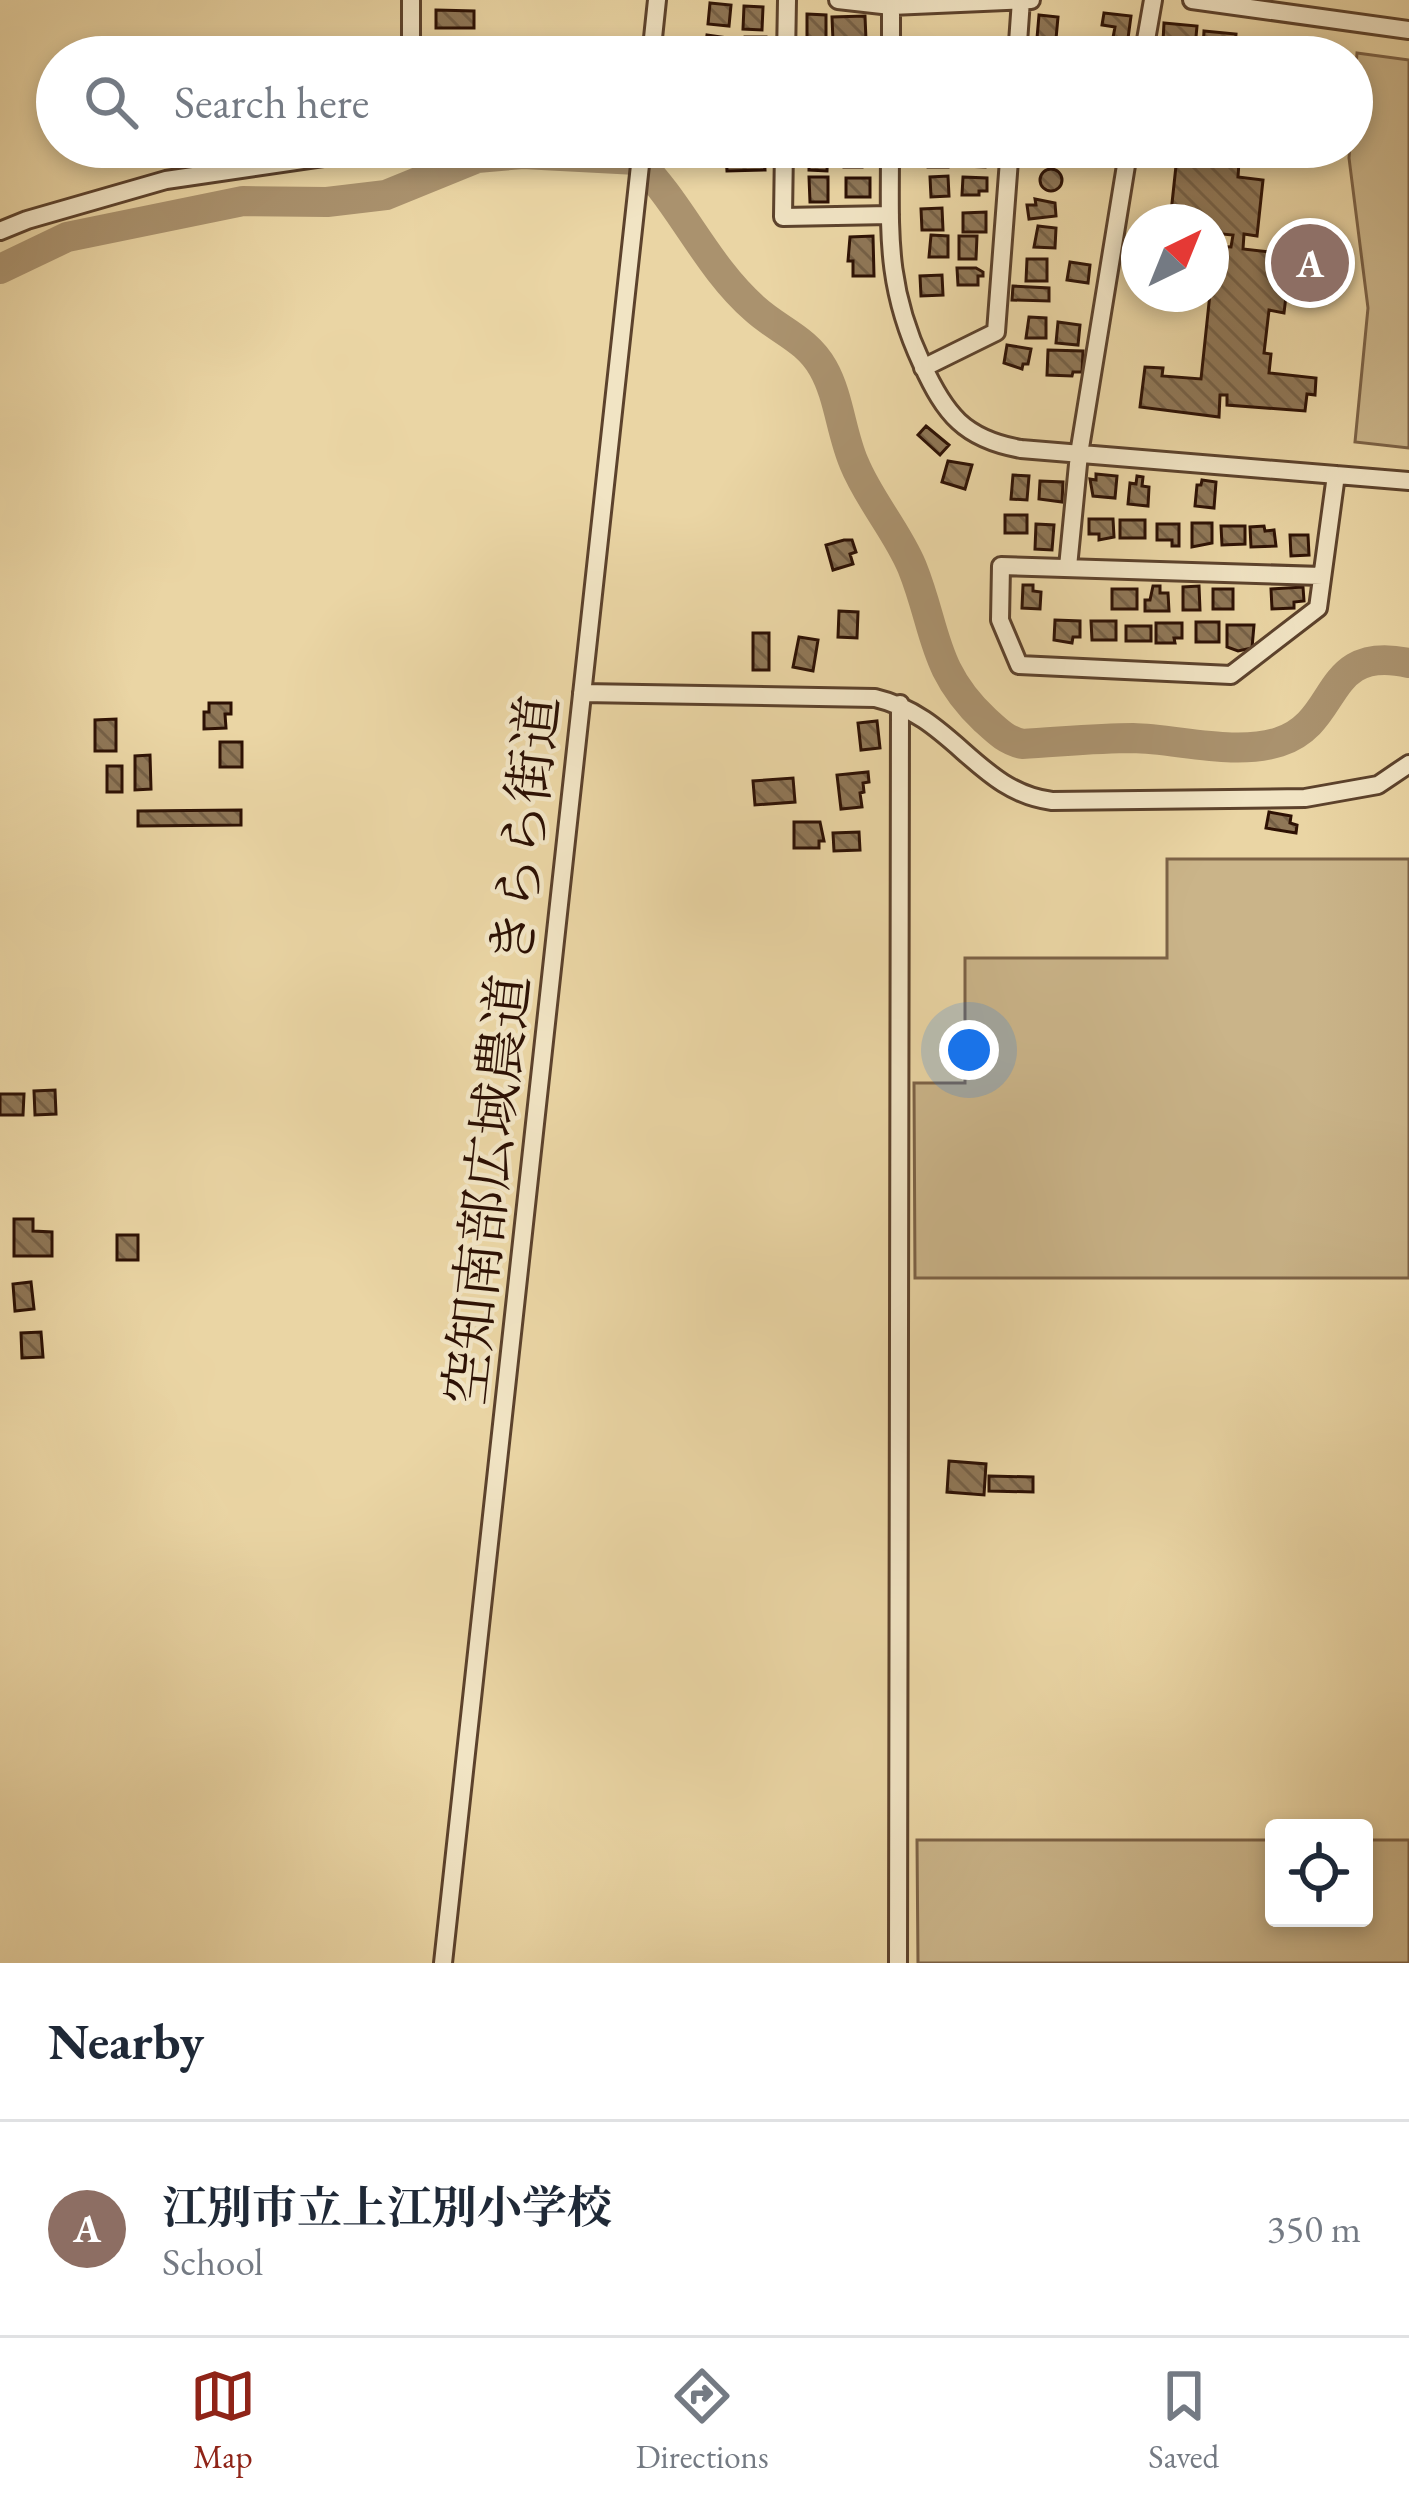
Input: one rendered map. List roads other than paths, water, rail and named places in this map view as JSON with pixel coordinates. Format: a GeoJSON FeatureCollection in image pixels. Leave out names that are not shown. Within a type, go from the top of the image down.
{"type":"FeatureCollection","features":[{"type":"Feature","properties":{"kind":"street"},"geometry":{"type":"LineString","coordinates":[[411,0],[411,36]]}},
{"type":"Feature","properties":{"kind":"street"},"geometry":{"type":"LineString","coordinates":[[653,36],[657,0]]}},
{"type":"Feature","properties":{"kind":"street"},"geometry":{"type":"LineString","coordinates":[[786,36],[787,0]]}},
{"type":"Feature","properties":{"kind":"street"},"geometry":{"type":"LineString","coordinates":[[838,0],[1031,0]]}},
{"type":"Feature","properties":{"kind":"street"},"geometry":{"type":"LineString","coordinates":[[1018,36],[1021,0]]}},
{"type":"Feature","properties":{"kind":"street"},"geometry":{"type":"LineString","coordinates":[[1147,36],[1153,0]]}},
{"type":"Feature","properties":{"kind":"street"},"geometry":{"type":"LineString","coordinates":[[1192,0],[1318,9],[1409,30]]}},
{"type":"Feature","properties":{"kind":"street"},"geometry":{"type":"LineString","coordinates":[[891,3],[891,36]]}},
{"type":"Feature","properties":{"kind":"street"},"geometry":{"type":"LineString","coordinates":[[0,232],[166,180],[248,168]]}},
{"type":"Feature","properties":{"kind":"street","name":"空知南部広域農道 きらら街道"},"geometry":{"type":"LineString","coordinates":[[443,1963],[640,168]]}},
{"type":"Feature","properties":{"kind":"street"},"geometry":{"type":"LineString","coordinates":[[784,168],[783,217],[890,215]]}},
{"type":"Feature","properties":{"kind":"street"},"geometry":{"type":"LineString","coordinates":[[890,168],[894,292],[923,368],[939,401],[958,424],[997,445],[1409,481]]}},
{"type":"Feature","properties":{"kind":"street"},"geometry":{"type":"LineString","coordinates":[[923,368],[996,332],[1008,168]]}},
{"type":"Feature","properties":{"kind":"street"},"geometry":{"type":"LineString","coordinates":[[1068,567],[1079,454],[1126,168]]}},
{"type":"Feature","properties":{"kind":"street"},"geometry":{"type":"LineString","coordinates":[[1322,575],[1001,566],[1000,620],[1019,665],[1231,675],[1318,608],[1336,475]]}},
{"type":"Feature","properties":{"kind":"street"},"geometry":{"type":"LineString","coordinates":[[582,693],[875,698],[926,717],[1016,794],[1052,801],[1305,798],[1378,785],[1409,764]]}},
{"type":"Feature","properties":{"kind":"street"},"geometry":{"type":"LineString","coordinates":[[898,1963],[900,704]]}},
{"type":"Feature","properties":{"kind":"waterway"},"geometry":{"type":"LineString","coordinates":[[0,269],[67,237],[243,201],[327,202],[386,195],[452,168]]}},
{"type":"Feature","properties":{"kind":"waterway"},"geometry":{"type":"LineString","coordinates":[[644,168],[738,292],[809,350],[823,368],[854,463],[912,567],[945,666],[967,701],[1007,738],[1022,744],[1133,738],[1262,746],[1299,732],[1346,674],[1360,665],[1381,660],[1409,663]]}},
{"type":"Feature","properties":{"kind":"place","name":"江別市立上江別小学校"},"geometry":{"type":"Point","coordinates":[1310,263]}}]}
